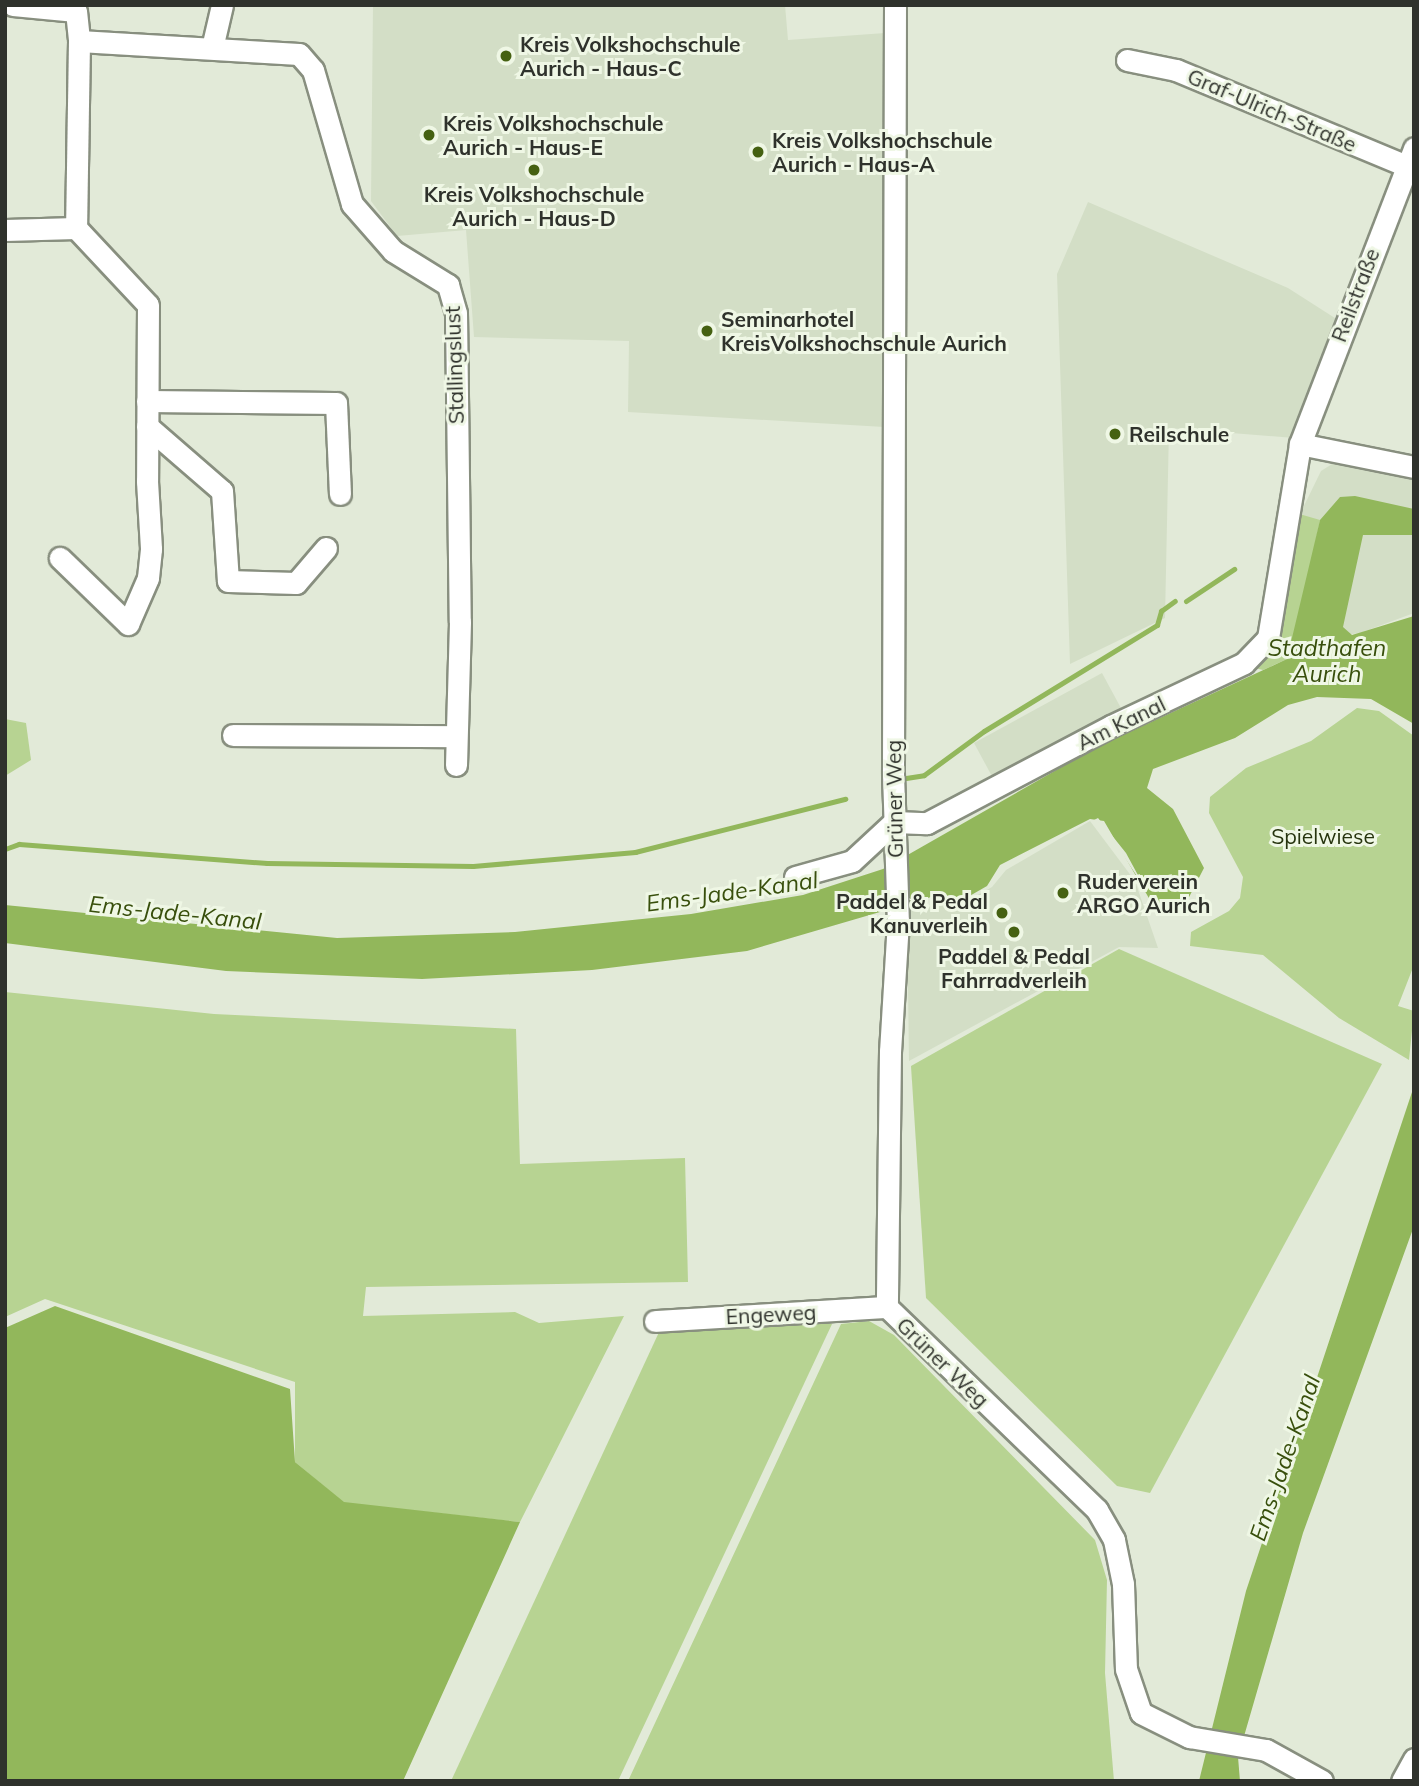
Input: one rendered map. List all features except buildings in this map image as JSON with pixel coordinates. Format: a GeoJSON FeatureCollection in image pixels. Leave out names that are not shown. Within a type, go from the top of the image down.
{"type":"FeatureCollection","features":[{"type":"Feature","properties":{"kind":"street"},"geometry":{"type":"LineString","coordinates":[[13,5],[76,12],[79,41],[76,228],[148,304],[147,426],[151,549],[148,578],[128,624],[60,558]]}},
{"type":"Feature","properties":{"kind":"street"},"geometry":{"type":"LineString","coordinates":[[212,48],[222,5]]}},
{"type":"Feature","properties":{"kind":"street","name":"Grüner Weg"},"geometry":{"type":"LineString","coordinates":[[895,5],[894,822],[898,921],[890,1051],[887,1307],[1097,1510],[1114,1540],[1123,1584],[1126,1669],[1141,1713],[1189,1738],[1250,1745],[1322,1781]]}},
{"type":"Feature","properties":{"kind":"street","name":"Stallingslust"},"geometry":{"type":"LineString","coordinates":[[79,41],[299,54],[313,70],[352,204],[393,251],[448,285],[456,313],[460,622],[456,765]]}},
{"type":"Feature","properties":{"kind":"street","name":"Graf-Ulrich-Straße"},"geometry":{"type":"LineString","coordinates":[[1127,60],[1176,70],[1411,161]]}},
{"type":"Feature","properties":{"kind":"street","name":"Reilstraße"},"geometry":{"type":"LineString","coordinates":[[1300,444],[1411,161]]}},
{"type":"Feature","properties":{"kind":"street"},"geometry":{"type":"LineString","coordinates":[[5,230],[76,228]]}},
{"type":"Feature","properties":{"kind":"street"},"geometry":{"type":"LineString","coordinates":[[147,401],[336,403],[340,494]]}},
{"type":"Feature","properties":{"kind":"street"},"geometry":{"type":"LineString","coordinates":[[147,426],[222,491],[228,581],[296,583],[326,548]]}},
{"type":"Feature","properties":{"kind":"street"},"geometry":{"type":"LineString","coordinates":[[1300,444],[1414,467]]}},
{"type":"Feature","properties":{"kind":"street","name":"Am Kanal"},"geometry":{"type":"LineString","coordinates":[[894,822],[927,824],[1066,749],[1244,663],[1258,650],[1268,638],[1300,444]]}},
{"type":"Feature","properties":{"kind":"street"},"geometry":{"type":"LineString","coordinates":[[233,735],[455,736]]}},
{"type":"Feature","properties":{"kind":"street"},"geometry":{"type":"LineString","coordinates":[[795,877],[852,861],[894,822]]}},
{"type":"Feature","properties":{"kind":"street","name":"Engeweg"},"geometry":{"type":"LineString","coordinates":[[655,1321],[887,1307]]}},
{"type":"Feature","properties":{"kind":"street"},"geometry":{"type":"LineString","coordinates":[[1402,1781],[1414,1759]]}},
{"type":"Feature","properties":{"kind":"shaded area"},"geometry":{"type":"Polygon","coordinates":[[[373,5],[785,5],[788,40],[885,33],[884,427],[628,412],[629,341],[474,337],[466,230],[397,236],[371,201],[373,5]]]}},
{"type":"Feature","properties":{"kind":"shaded area","name":"Reilschule"},"geometry":{"type":"Polygon","coordinates":[[[1088,202],[1288,288],[1338,320],[1294,438],[1169,428],[1165,618],[1070,664],[1057,274],[1088,202]]]}},
{"type":"Feature","properties":{"kind":"shaded area"},"geometry":{"type":"Polygon","coordinates":[[[1337,461],[1414,474],[1414,613],[1360,633],[1281,643],[1300,514],[1321,471],[1337,461]]]}},
{"type":"Feature","properties":{"kind":"shaded area"},"geometry":{"type":"Polygon","coordinates":[[[1102,673],[1122,710],[994,780],[974,743],[1102,673]]]}},
{"type":"Feature","properties":{"kind":"shaded area"},"geometry":{"type":"Polygon","coordinates":[[[1090,821],[1135,881],[1158,948],[1119,947],[909,1061],[907,908],[967,901],[992,887],[1006,870],[1090,821]]]}},
{"type":"Feature","properties":{"kind":"green space"},"geometry":{"type":"Polygon","coordinates":[[[1296,513],[1320,520],[1293,650],[1287,659],[1263,670],[1247,666],[1263,651],[1296,513]]]}},
{"type":"Feature","properties":{"kind":"green space","name":"Spielwiese"},"geometry":{"type":"Polygon","coordinates":[[[1357,708],[1379,711],[1414,736],[1414,965],[1398,1006],[1414,1011],[1409,1060],[1339,1018],[1263,955],[1190,946],[1191,932],[1229,911],[1240,898],[1243,877],[1209,813],[1210,797],[1246,768],[1311,741],[1357,708]]]}},
{"type":"Feature","properties":{"kind":"green space"},"geometry":{"type":"Polygon","coordinates":[[[5,719],[26,723],[31,760],[5,776],[5,719]]]}},
{"type":"Feature","properties":{"kind":"green space"},"geometry":{"type":"Polygon","coordinates":[[[1119,949],[1382,1064],[1150,1493],[1117,1486],[926,1298],[911,1066],[1119,949]]]}},
{"type":"Feature","properties":{"kind":"green space"},"geometry":{"type":"Polygon","coordinates":[[[5,992],[214,1014],[516,1029],[520,1164],[685,1158],[688,1282],[366,1287],[363,1316],[515,1312],[539,1323],[624,1316],[520,1522],[344,1503],[295,1462],[295,1382],[45,1299],[5,1317],[5,992]]]}},
{"type":"Feature","properties":{"kind":"green space"},"geometry":{"type":"Polygon","coordinates":[[[869,1321],[894,1335],[1095,1540],[1107,1580],[1105,1673],[1114,1781],[628,1781],[841,1324],[869,1321]]]}},
{"type":"Feature","properties":{"kind":"green space"},"geometry":{"type":"Polygon","coordinates":[[[824,1322],[832,1324],[618,1781],[451,1781],[660,1330],[824,1322]]]}},
{"type":"Feature","properties":{"kind":"water","name":"Stadthafen Aurich"},"geometry":{"type":"Polygon","coordinates":[[[1355,496],[1414,509],[1414,535],[1363,535],[1343,627],[1352,635],[1414,616],[1414,724],[1371,699],[1317,697],[1288,705],[1235,738],[1153,769],[1147,788],[1173,809],[1204,868],[1186,903],[1170,911],[1150,900],[1104,821],[1090,819],[1000,865],[987,886],[966,898],[938,895],[747,951],[592,970],[422,979],[226,971],[5,943],[5,905],[337,938],[515,932],[691,914],[803,895],[883,869],[1095,748],[1287,659],[1320,520],[1340,497],[1355,496]]]}},
{"type":"Feature","properties":{"kind":"water"},"geometry":{"type":"Polygon","coordinates":[[[1414,1086],[1414,1226],[1303,1533],[1238,1757],[1240,1781],[1199,1781],[1246,1591],[1414,1086]]]}},
{"type":"Feature","properties":{"kind":"water"},"geometry":{"type":"Polygon","coordinates":[[[55,1306],[290,1389],[295,1462],[344,1502],[520,1522],[403,1781],[5,1781],[5,1328],[55,1306]]]}},
{"type":"Feature","properties":{"kind":"pier"},"geometry":{"type":"Polygon","coordinates":[[[1102,823],[1126,853],[1146,890],[1102,823]]]}},
{"type":"Feature","properties":{"kind":"waterway"},"geometry":{"type":"LineString","coordinates":[[1186,601],[1234,569]]}},
{"type":"Feature","properties":{"kind":"waterway"},"geometry":{"type":"LineString","coordinates":[[906,778],[924,775],[984,731],[1157,625],[1161,611],[1175,601]]}},
{"type":"Feature","properties":{"kind":"waterway"},"geometry":{"type":"LineString","coordinates":[[5,849],[19,844],[267,863],[473,866],[635,852],[845,799]]}},
{"type":"Feature","properties":{"kind":"place","name":"Kreis Volkshochschule Aurich - Haus-C"},"geometry":{"type":"Point","coordinates":[506,56]}},
{"type":"Feature","properties":{"kind":"place","name":"Kreis Volkshochschule Aurich - Haus-E"},"geometry":{"type":"Point","coordinates":[429,135]}},
{"type":"Feature","properties":{"kind":"place","name":"Kreis Volkshochschule Aurich - Haus-A"},"geometry":{"type":"Point","coordinates":[758,152]}},
{"type":"Feature","properties":{"kind":"place","name":"Kreis Volkshochschule Aurich - Haus-D"},"geometry":{"type":"Point","coordinates":[534,170]}},
{"type":"Feature","properties":{"kind":"place","name":"Seminarhotel KreisVolkshochschule Aurich"},"geometry":{"type":"Point","coordinates":[707,331]}},
{"type":"Feature","properties":{"kind":"place","name":"Reilschule"},"geometry":{"type":"Point","coordinates":[1115,434]}},
{"type":"Feature","properties":{"kind":"place","name":"Ruderverein ARGO Aurich"},"geometry":{"type":"Point","coordinates":[1063,893]}},
{"type":"Feature","properties":{"kind":"place","name":"Paddel & Pedal Kanuverleih"},"geometry":{"type":"Point","coordinates":[1002,913]}},
{"type":"Feature","properties":{"kind":"place","name":"Paddel & Pedal Fahrradverleih"},"geometry":{"type":"Point","coordinates":[1014,932]}},
{"type":"Feature","properties":{"kind":"water label","name":"Ems-Jade-Kanal"},"geometry":{"type":"Point","coordinates":[732,892]}},
{"type":"Feature","properties":{"kind":"water label","name":"Ems-Jade-Kanal"},"geometry":{"type":"Point","coordinates":[175,913]}},
{"type":"Feature","properties":{"kind":"water label","name":"Ems-Jade-Kanal"},"geometry":{"type":"Point","coordinates":[1285,1458]}}]}
